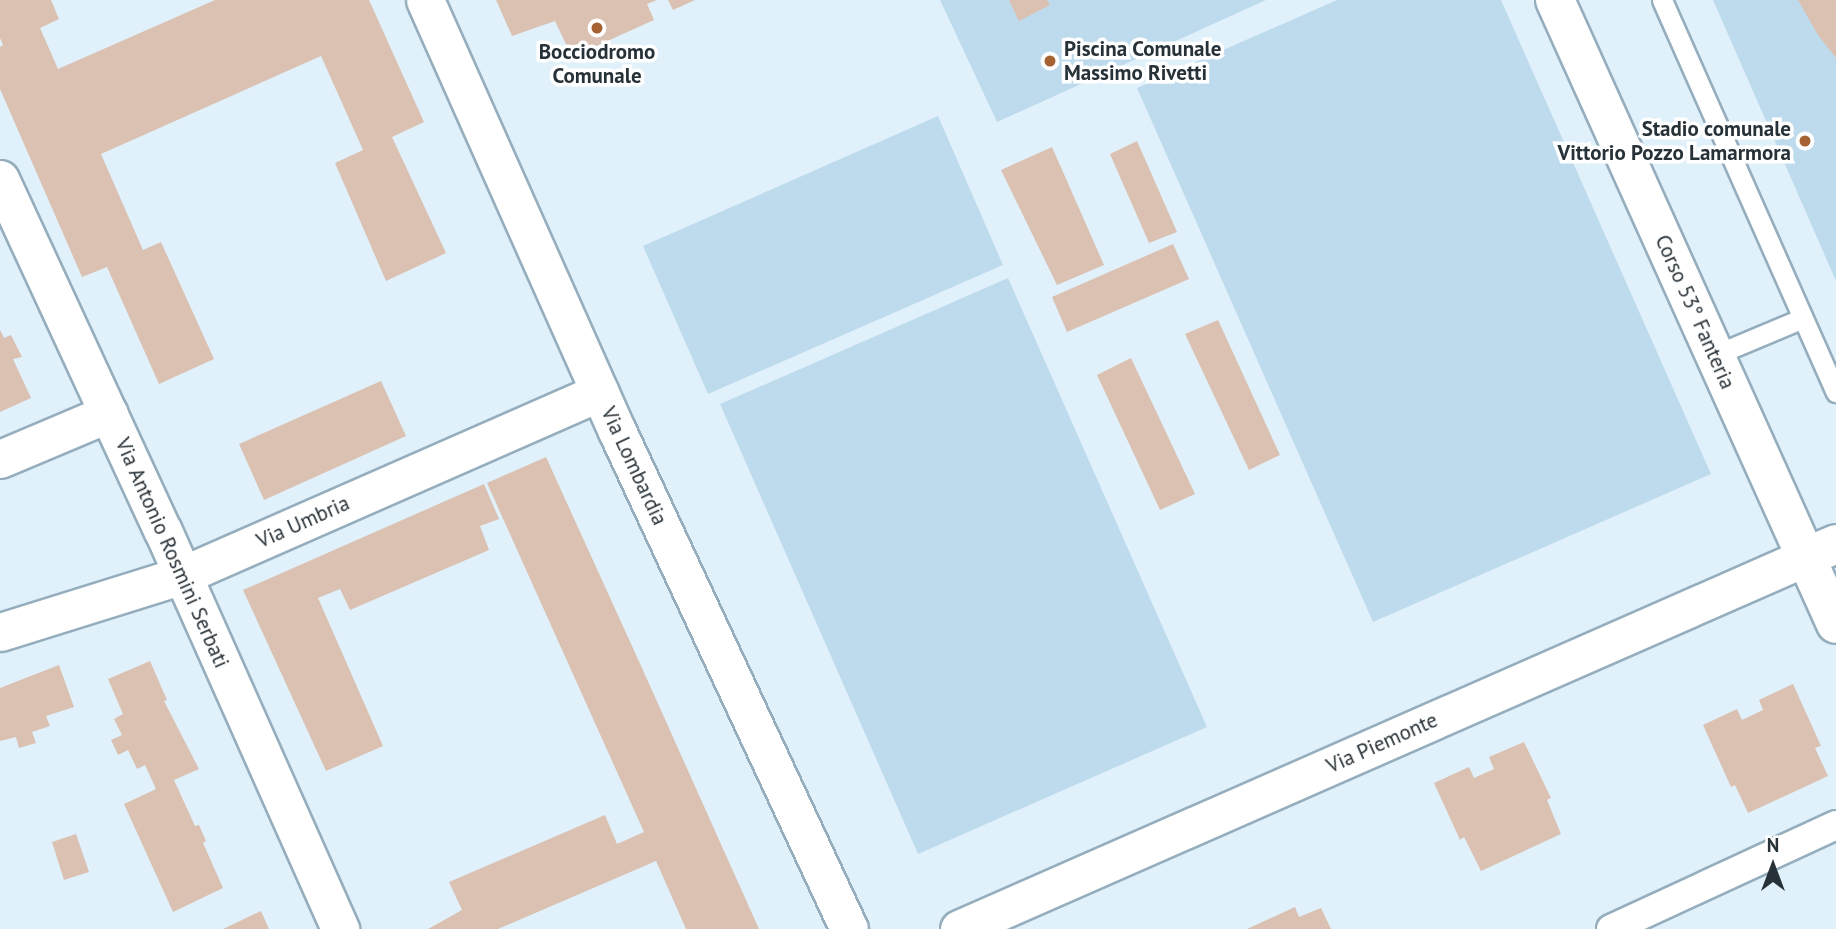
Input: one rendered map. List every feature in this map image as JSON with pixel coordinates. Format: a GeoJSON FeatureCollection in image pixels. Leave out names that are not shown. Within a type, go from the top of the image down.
{"type":"FeatureCollection","features":[{"type":"Feature","properties":{"kind":"street","name":"Via Lombardia"},"geometry":{"type":"LineString","coordinates":[[425,0],[600,392],[849,929]]}},
{"type":"Feature","properties":{"kind":"street","name":"Corso 53° Fanteria"},"geometry":{"type":"LineString","coordinates":[[1555,0],[1715,355],[1821,551],[1836,624]]}},
{"type":"Feature","properties":{"kind":"street","name":"Via Antonio Rosmini Serbati"},"geometry":{"type":"LineString","coordinates":[[0,179],[14,245],[109,413],[340,929]]}},
{"type":"Feature","properties":{"kind":"street","name":"Via Umbria"},"geometry":{"type":"LineString","coordinates":[[0,632],[183,575],[600,392]]}},
{"type":"Feature","properties":{"kind":"street"},"geometry":{"type":"LineString","coordinates":[[0,459],[109,413]]}},
{"type":"Feature","properties":{"kind":"street","name":"Via Piemonte"},"geometry":{"type":"LineString","coordinates":[[959,929],[1821,551]]}},
{"type":"Feature","properties":{"kind":"street"},"geometry":{"type":"LineString","coordinates":[[1611,929],[1836,825]]}},
{"type":"Feature","properties":{"kind":"lane"},"geometry":{"type":"LineString","coordinates":[[1662,0],[1836,393]]}},
{"type":"Feature","properties":{"kind":"lane"},"geometry":{"type":"LineString","coordinates":[[1715,355],[1803,318]]}},
{"type":"Feature","properties":{"kind":"shaded area","name":"Piscina Comunale Massimo Rivetti"},"geometry":{"type":"Polygon","coordinates":[[[940,0],[1266,0],[997,122],[940,0]]]}},
{"type":"Feature","properties":{"kind":"shaded area"},"geometry":{"type":"Polygon","coordinates":[[[1337,0],[1501,0],[1711,474],[1373,622],[1137,88],[1337,0]]]}},
{"type":"Feature","properties":{"kind":"shaded area","name":"Stadio comunale Vittorio Pozzo Lamarmora"},"geometry":{"type":"Polygon","coordinates":[[[1713,0],[1836,0],[1836,281],[1713,0]]]}},
{"type":"Feature","properties":{"kind":"shaded area"},"geometry":{"type":"Polygon","coordinates":[[[938,116],[1003,265],[708,394],[643,246],[938,116]]]}},
{"type":"Feature","properties":{"kind":"shaded area"},"geometry":{"type":"Polygon","coordinates":[[[1008,278],[1207,727],[918,854],[720,404],[1008,278]]]}},
{"type":"Feature","properties":{"kind":"building"},"geometry":{"type":"Polygon","coordinates":[[[0,0],[51,0],[59,19],[40,28],[58,69],[215,0],[369,0],[424,122],[392,137],[446,253],[386,281],[335,163],[363,150],[321,56],[101,154],[143,250],[161,242],[214,359],[159,384],[107,267],[82,277],[0,89],[0,47],[3,45],[0,38],[0,0]]]}},
{"type":"Feature","properties":{"kind":"building","name":"Bocciodromo Comunale"},"geometry":{"type":"Polygon","coordinates":[[[496,0],[657,0],[647,4],[654,20],[572,57],[555,21],[512,36],[496,0]]]}},
{"type":"Feature","properties":{"kind":"building","name":"Bocciodromo Comunale"},"geometry":{"type":"Polygon","coordinates":[[[668,0],[695,0],[673,10],[668,0]]]}},
{"type":"Feature","properties":{"kind":"building"},"geometry":{"type":"Polygon","coordinates":[[[1009,0],[1047,0],[1050,5],[1019,21],[1009,0]]]}},
{"type":"Feature","properties":{"kind":"building"},"geometry":{"type":"Polygon","coordinates":[[[1798,0],[1836,0],[1836,58],[1818,35],[1798,0]]]}},
{"type":"Feature","properties":{"kind":"building"},"geometry":{"type":"Polygon","coordinates":[[[1137,141],[1177,232],[1149,243],[1110,154],[1137,141]]]}},
{"type":"Feature","properties":{"kind":"building"},"geometry":{"type":"Polygon","coordinates":[[[1052,147],[1104,265],[1057,285],[1001,170],[1052,147]]]}},
{"type":"Feature","properties":{"kind":"building"},"geometry":{"type":"Polygon","coordinates":[[[1173,244],[1189,279],[1067,332],[1052,297],[1173,244]]]}},
{"type":"Feature","properties":{"kind":"building"},"geometry":{"type":"Polygon","coordinates":[[[1218,320],[1280,455],[1249,470],[1185,334],[1218,320]]]}},
{"type":"Feature","properties":{"kind":"building"},"geometry":{"type":"Polygon","coordinates":[[[0,330],[4,338],[11,335],[22,357],[13,359],[31,398],[0,412],[0,330]]]}},
{"type":"Feature","properties":{"kind":"building"},"geometry":{"type":"Polygon","coordinates":[[[1131,358],[1195,494],[1160,510],[1097,375],[1131,358]]]}},
{"type":"Feature","properties":{"kind":"building"},"geometry":{"type":"Polygon","coordinates":[[[381,381],[406,436],[264,500],[239,444],[381,381]]]}},
{"type":"Feature","properties":{"kind":"building"},"geometry":{"type":"Polygon","coordinates":[[[546,457],[759,929],[686,929],[656,861],[498,929],[428,929],[462,910],[449,882],[605,815],[617,844],[644,832],[487,483],[546,457]]]}},
{"type":"Feature","properties":{"kind":"building"},"geometry":{"type":"Polygon","coordinates":[[[484,484],[499,519],[480,526],[489,550],[350,610],[340,589],[318,598],[383,746],[326,771],[243,590],[484,484]]]}},
{"type":"Feature","properties":{"kind":"building"},"geometry":{"type":"Polygon","coordinates":[[[150,661],[167,700],[164,701],[199,769],[174,780],[195,826],[199,825],[206,841],[203,843],[223,888],[173,912],[124,804],[156,789],[145,765],[137,769],[128,750],[118,755],[111,740],[122,735],[114,719],[123,714],[108,679],[150,661]]]}},
{"type":"Feature","properties":{"kind":"building"},"geometry":{"type":"Polygon","coordinates":[[[59,665],[74,707],[46,716],[50,726],[32,732],[36,743],[19,748],[16,737],[0,741],[0,688],[59,665]]]}},
{"type":"Feature","properties":{"kind":"building"},"geometry":{"type":"Polygon","coordinates":[[[1793,684],[1821,746],[1815,748],[1828,776],[1748,813],[1735,785],[1731,787],[1703,725],[1737,709],[1742,720],[1763,710],[1759,700],[1793,684]]]}},
{"type":"Feature","properties":{"kind":"building"},"geometry":{"type":"Polygon","coordinates":[[[1524,742],[1551,798],[1547,800],[1561,834],[1481,871],[1464,837],[1460,840],[1434,783],[1469,767],[1474,778],[1494,769],[1489,757],[1524,742]]]}},
{"type":"Feature","properties":{"kind":"building"},"geometry":{"type":"Polygon","coordinates":[[[76,834],[89,872],[64,880],[52,842],[76,834]]]}},
{"type":"Feature","properties":{"kind":"building"},"geometry":{"type":"Polygon","coordinates":[[[1295,907],[1299,917],[1321,908],[1331,929],[1247,929],[1295,907]]]}},
{"type":"Feature","properties":{"kind":"building"},"geometry":{"type":"Polygon","coordinates":[[[261,911],[269,929],[223,929],[261,911]]]}},
{"type":"Feature","properties":{"kind":"place","name":"Bocciodromo Comunale"},"geometry":{"type":"Point","coordinates":[597,28]}},
{"type":"Feature","properties":{"kind":"place","name":"Piscina Comunale Massimo Rivetti"},"geometry":{"type":"Point","coordinates":[1050,61]}},
{"type":"Feature","properties":{"kind":"place","name":"Stadio comunale Vittorio Pozzo Lamarmora"},"geometry":{"type":"Point","coordinates":[1805,141]}}]}
